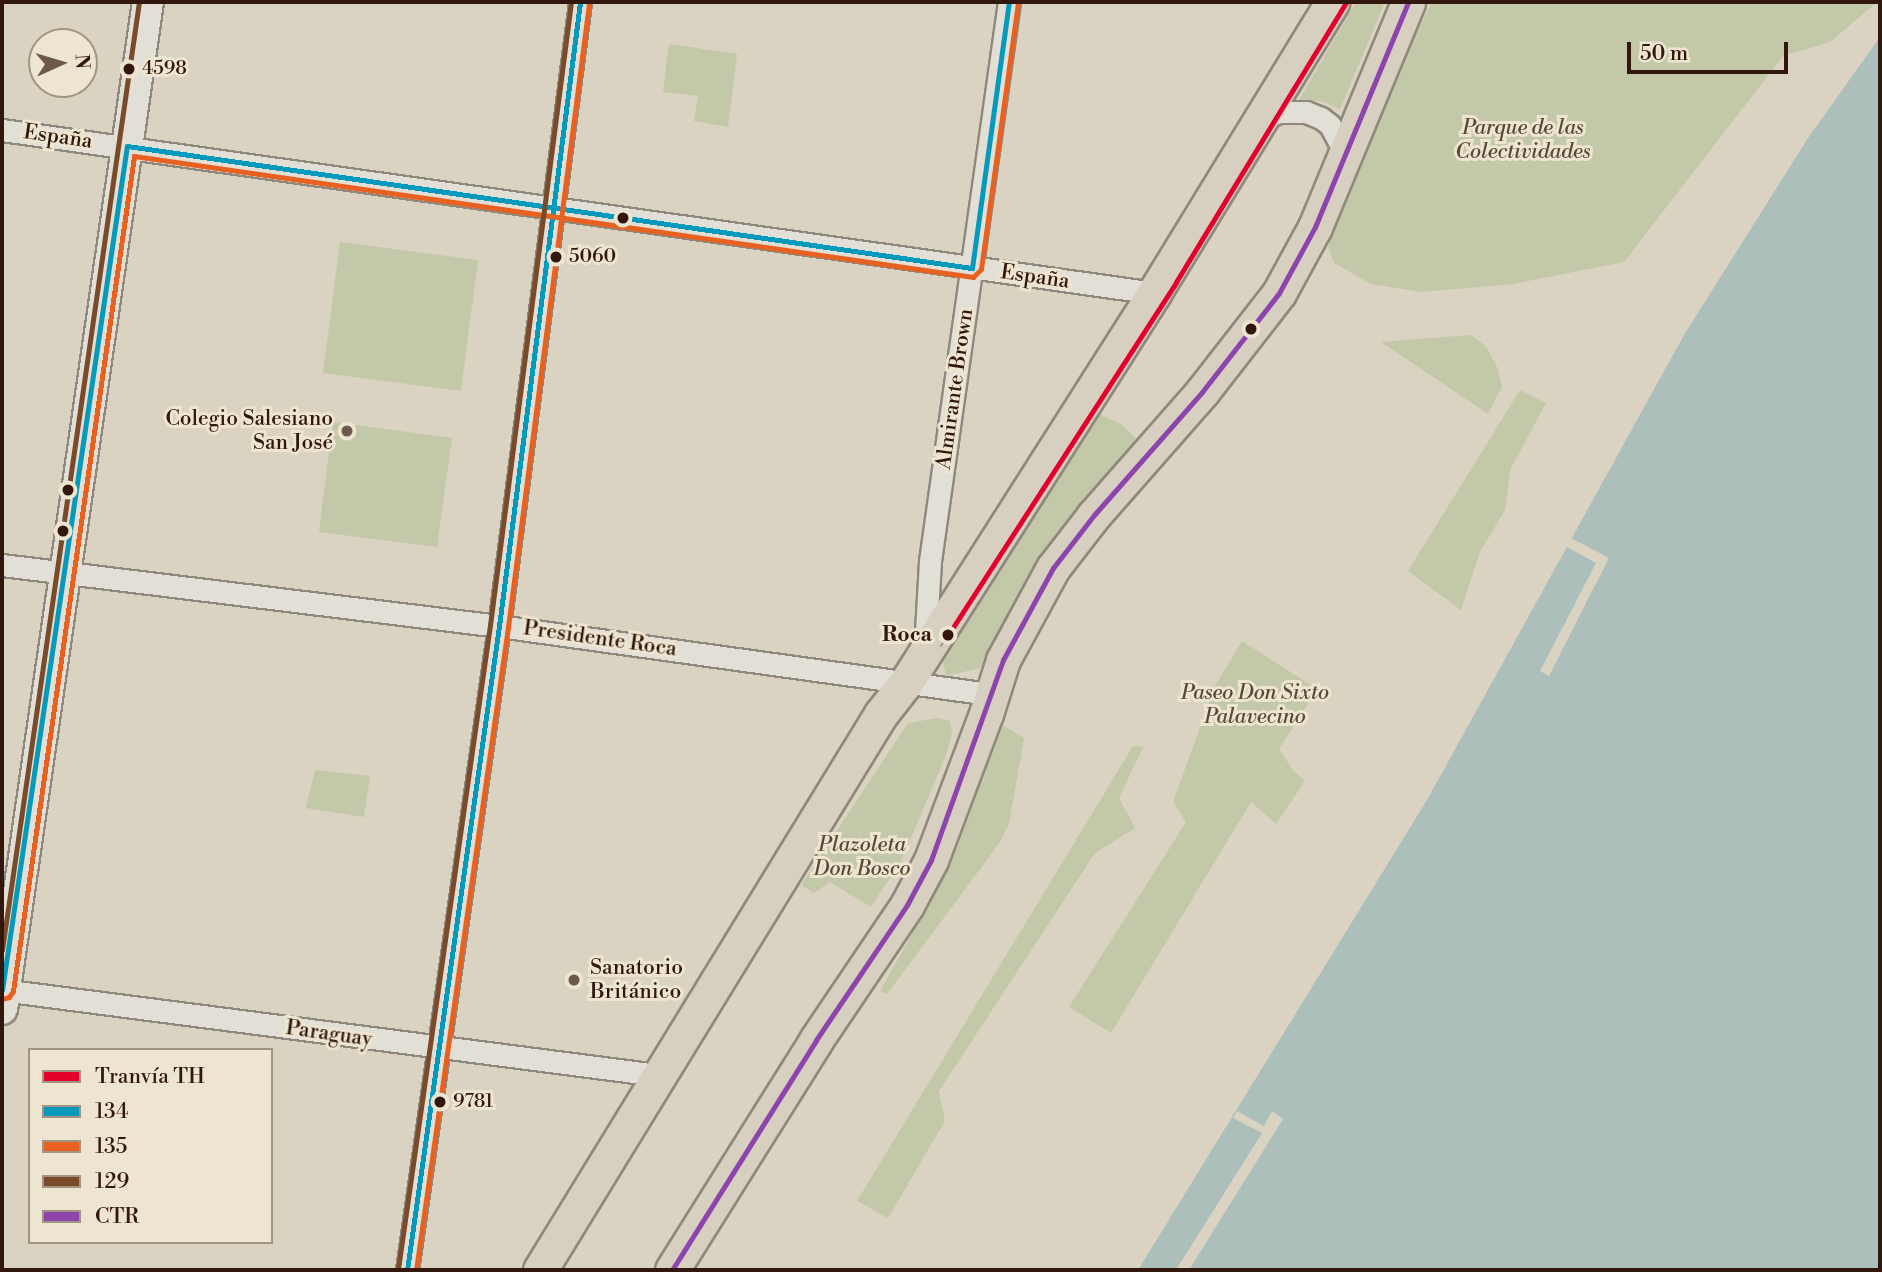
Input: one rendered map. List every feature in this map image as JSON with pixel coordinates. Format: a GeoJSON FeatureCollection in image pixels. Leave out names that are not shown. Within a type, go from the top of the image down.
{"type":"FeatureCollection","features":[{"type":"Feature","properties":{"kind":"main road"},"geometry":{"type":"LineString","coordinates":[[3,996],[148,2]]}},
{"type":"Feature","properties":{"kind":"main road"},"geometry":{"type":"LineString","coordinates":[[540,1270],[881,713],[907,681],[1154,293],[1332,2]]}},
{"type":"Feature","properties":{"kind":"main road"},"geometry":{"type":"LineString","coordinates":[[672,1270],[816,1040],[907,905],[931,860],[986,714],[990,694],[1003,660],[1053,568],[1094,515],[1202,392],[1279,293],[1315,227],[1408,2]]}},
{"type":"Feature","properties":{"kind":"street"},"geometry":{"type":"LineString","coordinates":[[407,1270],[499,626],[580,2]]}},
{"type":"Feature","properties":{"kind":"street","name":"Almirante Brown"},"geometry":{"type":"LineString","coordinates":[[925,652],[930,561],[1009,2]]}},
{"type":"Feature","properties":{"kind":"street"},"geometry":{"type":"LineString","coordinates":[[1261,119],[1279,113],[1306,112],[1321,118],[1330,125],[1346,156]]}},
{"type":"Feature","properties":{"kind":"street","name":"España"},"geometry":{"type":"LineString","coordinates":[[2,130],[1154,293]]}},
{"type":"Feature","properties":{"kind":"street","name":"Presidente Roca"},"geometry":{"type":"LineString","coordinates":[[2,565],[499,626],[990,694]]}},
{"type":"Feature","properties":{"kind":"street","name":"Paraguay"},"geometry":{"type":"LineString","coordinates":[[3,996],[657,1075]]}},
{"type":"Feature","properties":{"kind":"green space"},"geometry":{"type":"Polygon","coordinates":[[[1356,2],[1385,2],[1340,109],[1321,101],[1299,100],[1356,2]]]}},
{"type":"Feature","properties":{"kind":"green space","name":"Parque de las Colectividades"},"geometry":{"type":"Polygon","coordinates":[[[1432,2],[1877,2],[1830,42],[1783,56],[1624,262],[1513,284],[1421,292],[1371,284],[1334,263],[1328,246],[1408,51],[1432,2]]]}},
{"type":"Feature","properties":{"kind":"green space"},"geometry":{"type":"Polygon","coordinates":[[[669,44],[737,54],[728,127],[694,121],[698,96],[663,92],[669,44]]]}},
{"type":"Feature","properties":{"kind":"green space"},"geometry":{"type":"Polygon","coordinates":[[[340,242],[478,260],[461,391],[323,373],[340,242]]]}},
{"type":"Feature","properties":{"kind":"green space"},"geometry":{"type":"Polygon","coordinates":[[[1470,335],[1486,346],[1498,369],[1502,387],[1488,414],[1381,342],[1470,335]]]}},
{"type":"Feature","properties":{"kind":"green space"},"geometry":{"type":"Polygon","coordinates":[[[1520,390],[1546,403],[1510,470],[1505,510],[1480,552],[1461,610],[1408,571],[1520,390]]]}},
{"type":"Feature","properties":{"kind":"green space"},"geometry":{"type":"Polygon","coordinates":[[[1100,414],[1122,425],[1140,443],[980,668],[946,676],[943,662],[954,642],[1100,414]]]}},
{"type":"Feature","properties":{"kind":"green space"},"geometry":{"type":"Polygon","coordinates":[[[333,422],[452,438],[437,547],[319,532],[333,422]]]}},
{"type":"Feature","properties":{"kind":"green space","name":"Paseo Don Sixto Palavecino"},"geometry":{"type":"Polygon","coordinates":[[[1242,641],[1317,689],[1279,749],[1293,770],[1305,781],[1276,824],[1251,802],[1111,1033],[1069,1007],[1186,822],[1173,802],[1216,684],[1242,641]]]}},
{"type":"Feature","properties":{"kind":"green space","name":"Plazoleta Don Bosco"},"geometry":{"type":"Polygon","coordinates":[[[937,718],[950,721],[952,734],[945,758],[902,859],[871,907],[830,882],[814,893],[801,885],[908,723],[937,718]]]}},
{"type":"Feature","properties":{"kind":"green space"},"geometry":{"type":"Polygon","coordinates":[[[1003,725],[1024,738],[1009,824],[998,845],[887,994],[880,991],[910,938],[1003,725]]]}},
{"type":"Feature","properties":{"kind":"green space"},"geometry":{"type":"Polygon","coordinates":[[[1133,746],[1143,747],[1119,798],[1135,828],[1095,853],[939,1091],[945,1121],[888,1218],[857,1201],[1133,746]]]}},
{"type":"Feature","properties":{"kind":"green space"},"geometry":{"type":"Polygon","coordinates":[[[315,770],[370,776],[364,817],[306,808],[315,770]]]}},
{"type":"Feature","properties":{"kind":"shaded area"},"geometry":{"type":"Polygon","coordinates":[[[1880,37],[1880,1270],[1138,1270],[1427,800],[1684,335],[1808,138],[1880,37]]]}},
{"type":"Feature","properties":{"kind":"pier"},"geometry":{"type":"Polygon","coordinates":[[[1571,538],[1609,558],[1549,676],[1540,671],[1596,563],[1567,547],[1571,538]]]}},
{"type":"Feature","properties":{"kind":"pier"},"geometry":{"type":"Polygon","coordinates":[[[1237,1111],[1264,1126],[1272,1111],[1283,1119],[1189,1270],[1176,1270],[1262,1133],[1233,1118],[1237,1111]]]}},
{"type":"Feature","properties":{"kind":"tram line","name":"TH"},"geometry":{"type":"LineString","coordinates":[[948,635],[1176,282],[1346,2]]}},
{"type":"Feature","properties":{"kind":"tram line"},"geometry":{"type":"LineString","coordinates":[[941,646],[948,635]]}},
{"type":"Feature","properties":{"kind":"transit line","name":"129"},"geometry":{"type":"LineString","coordinates":[[2,950],[139,2]]}},
{"type":"Feature","properties":{"kind":"transit line","name":"129"},"geometry":{"type":"LineString","coordinates":[[398,1269],[490,625],[571,2]]}},
{"type":"Feature","properties":{"kind":"transit line","name":"134"},"geometry":{"type":"LineString","coordinates":[[407,1270],[499,626],[580,2]]}},
{"type":"Feature","properties":{"kind":"transit line","name":"134"},"geometry":{"type":"LineString","coordinates":[[2,990],[127,146],[972,268],[1009,2]]}},
{"type":"Feature","properties":{"kind":"transit line","name":"CTR"},"geometry":{"type":"LineString","coordinates":[[672,1270],[816,1040],[907,905],[931,860],[1003,660],[1053,568],[1094,515],[1202,392],[1279,293],[1315,227],[1408,2]]}},
{"type":"Feature","properties":{"kind":"transit line","name":"135"},"geometry":{"type":"LineString","coordinates":[[416,1270],[508,627],[589,3]]}},
{"type":"Feature","properties":{"kind":"transit line","name":"135"},"geometry":{"type":"LineString","coordinates":[[2,999],[9,997],[13,991],[134,156],[973,277],[981,269],[1018,3]]}},
{"type":"Feature","properties":{"kind":"place","name":"4598"},"geometry":{"type":"Point","coordinates":[129,69]}},
{"type":"Feature","properties":{"kind":"place","name":"5060"},"geometry":{"type":"Point","coordinates":[556,257]}},
{"type":"Feature","properties":{"kind":"place","name":"Colegio Salesiano San José"},"geometry":{"type":"Point","coordinates":[347,431]}},
{"type":"Feature","properties":{"kind":"place","name":"Roca"},"geometry":{"type":"Point","coordinates":[948,635]}},
{"type":"Feature","properties":{"kind":"place","name":"Sanatorio Británico"},"geometry":{"type":"Point","coordinates":[574,980]}},
{"type":"Feature","properties":{"kind":"place","name":"9781"},"geometry":{"type":"Point","coordinates":[440,1102]}}]}
